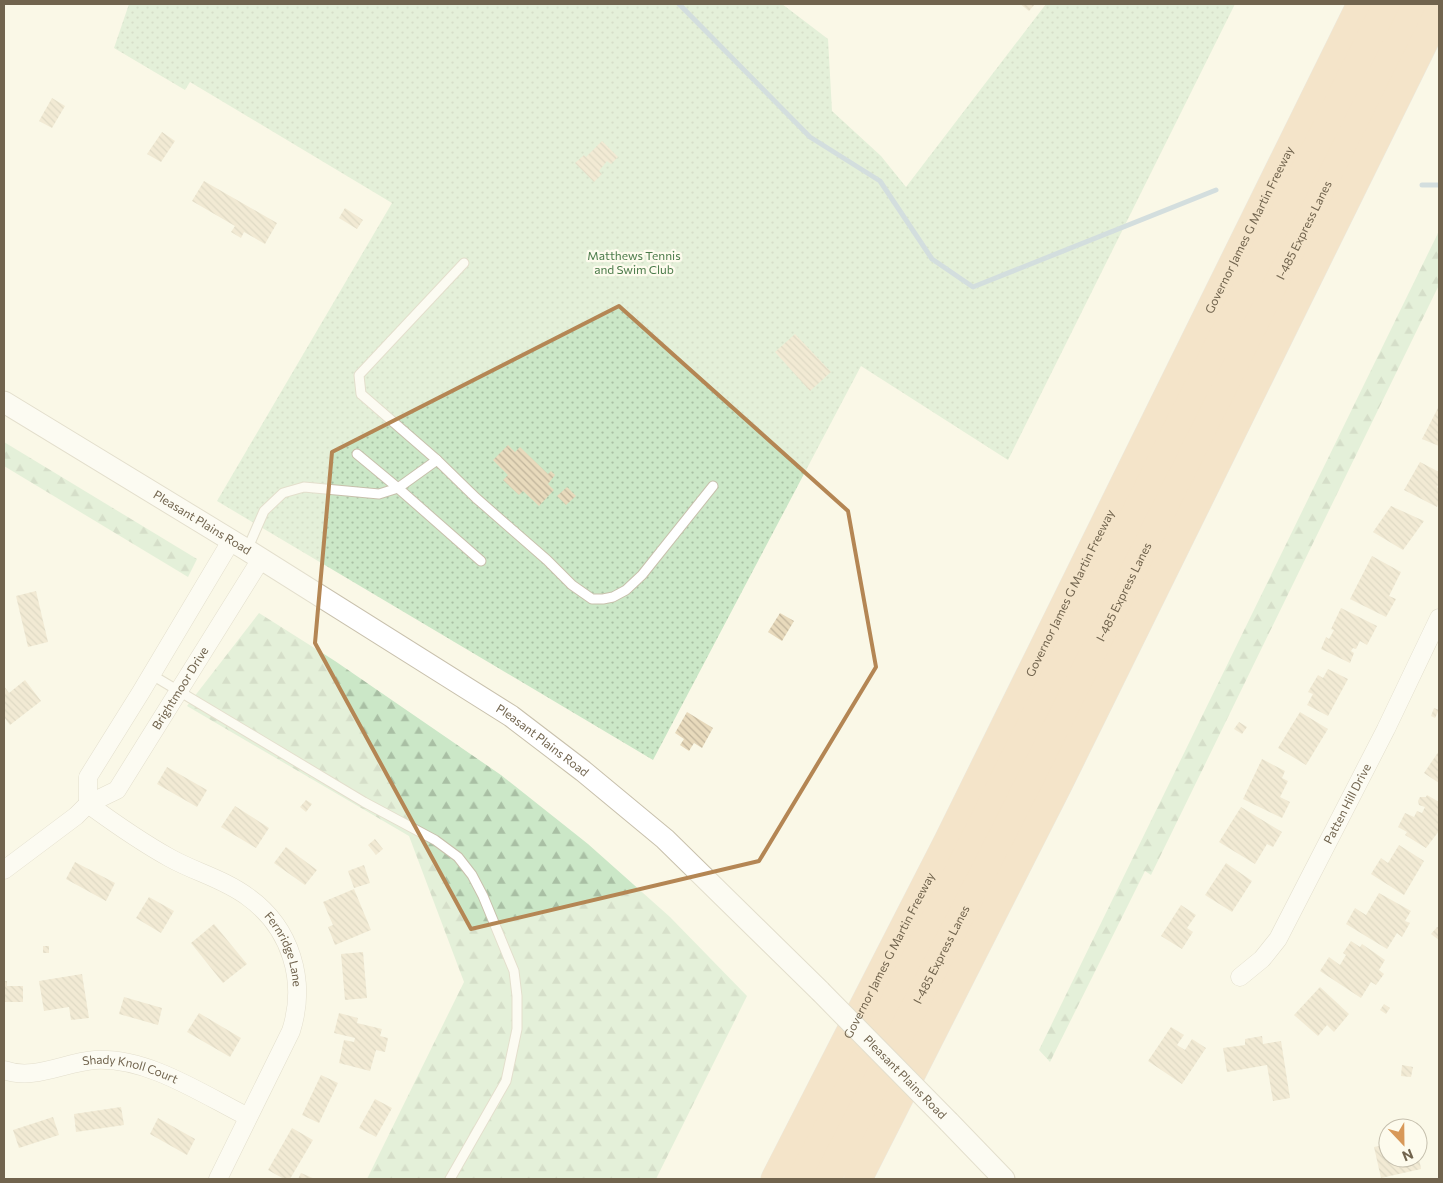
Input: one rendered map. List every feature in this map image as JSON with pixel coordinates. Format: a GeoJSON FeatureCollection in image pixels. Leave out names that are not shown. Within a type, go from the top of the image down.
{"type":"FeatureCollection","features":[{"type":"Feature","properties":{"kind":"highway","name":"Governor James G Martin Freeway"},"geometry":{"type":"LineString","coordinates":[[775,1179],[948,841],[1361,4]]}},
{"type":"Feature","properties":{"kind":"highway","name":"I-485 Express Lanes"},"geometry":{"type":"LineString","coordinates":[[802,1179],[934,922],[1387,4]]}},
{"type":"Feature","properties":{"kind":"highway","name":"I-485 Express Lanes"},"geometry":{"type":"LineString","coordinates":[[828,1179],[1007,827],[1417,4]]}},
{"type":"Feature","properties":{"kind":"highway"},"geometry":{"type":"LineString","coordinates":[[858,1179],[1058,785],[1439,12]]}},
{"type":"Feature","properties":{"kind":"highway"},"geometry":{"type":"LineString","coordinates":[[1182,535],[1241,354]]}},
{"type":"Feature","properties":{"kind":"highway"},"geometry":{"type":"LineString","coordinates":[[805,1121],[934,922]]}},
{"type":"Feature","properties":{"kind":"street","name":"Pleasant Plains Road"},"geometry":{"type":"LineString","coordinates":[[4,402],[246,550],[511,716],[583,771],[665,839],[820,991],[1004,1179]]}},
{"type":"Feature","properties":{"kind":"street"},"geometry":{"type":"LineString","coordinates":[[88,804],[88,777],[152,675],[246,550]]}},
{"type":"Feature","properties":{"kind":"street","name":"Brightmoor Drive"},"geometry":{"type":"LineString","coordinates":[[4,870],[76,816],[88,804],[117,790],[178,691],[246,550]]}},
{"type":"Feature","properties":{"kind":"street","name":"Patten Hill Drive"},"geometry":{"type":"LineString","coordinates":[[1240,977],[1262,959],[1278,939],[1386,729],[1439,618]]}},
{"type":"Feature","properties":{"kind":"street","name":"Fernridge Lane"},"geometry":{"type":"LineString","coordinates":[[88,804],[134,837],[247,896],[267,912],[286,942],[293,961],[298,1000],[291,1031],[218,1179]]}},
{"type":"Feature","properties":{"kind":"street","name":"Shady Knoll Court"},"geometry":{"type":"LineString","coordinates":[[4,1070],[20,1073],[32,1072],[95,1060],[129,1062],[160,1072],[248,1118]]}},
{"type":"Feature","properties":{"kind":"lane"},"geometry":{"type":"LineString","coordinates":[[464,264],[359,375],[361,394],[547,560],[572,586],[592,599],[614,597],[626,590],[642,575],[713,486]]}},
{"type":"Feature","properties":{"kind":"lane"},"geometry":{"type":"LineString","coordinates":[[357,454],[481,562]]}},
{"type":"Feature","properties":{"kind":"lane"},"geometry":{"type":"LineString","coordinates":[[246,550],[264,511],[283,493],[304,487],[379,494],[398,488],[436,460]]}},
{"type":"Feature","properties":{"kind":"lane"},"geometry":{"type":"LineString","coordinates":[[152,675],[364,802],[435,840],[458,857],[472,875],[483,896],[514,971],[517,996],[517,1029],[506,1081],[450,1179]]}},
{"type":"Feature","properties":{"kind":"highlighted area"},"geometry":{"type":"Polygon","coordinates":[[[619,306],[848,511],[876,667],[759,861],[471,929],[315,643],[332,452],[619,306]]]}},
{"type":"Feature","properties":{"kind":"green space","name":"Matthews Tennis and Swim Club"},"geometry":{"type":"Polygon","coordinates":[[[129,4],[782,4],[828,39],[832,111],[881,156],[906,187],[1046,4],[1235,4],[1008,460],[861,366],[653,760],[217,501],[392,203],[190,82],[185,90],[114,48],[129,4]]]}},
{"type":"Feature","properties":{"kind":"green space"},"geometry":{"type":"Polygon","coordinates":[[[1439,231],[1439,285],[1151,875],[1145,871],[1050,1062],[1039,1050],[1439,231]]]}},
{"type":"Feature","properties":{"kind":"green space"},"geometry":{"type":"Polygon","coordinates":[[[4,442],[197,559],[188,577],[4,466],[4,442]]]}},
{"type":"Feature","properties":{"kind":"green space"},"geometry":{"type":"Polygon","coordinates":[[[259,613],[335,661],[501,775],[588,844],[670,917],[747,996],[656,1179],[367,1179],[464,982],[409,836],[187,706],[259,613]]]}},
{"type":"Feature","properties":{"kind":"building"},"geometry":{"type":"Polygon","coordinates":[[[1020,4],[1035,4],[1029,11],[1020,4]]]}},
{"type":"Feature","properties":{"kind":"building"},"geometry":{"type":"Polygon","coordinates":[[[52,98],[65,106],[52,128],[39,121],[52,98]]]}},
{"type":"Feature","properties":{"kind":"building"},"geometry":{"type":"Polygon","coordinates":[[[162,132],[175,141],[161,162],[147,154],[162,132]]]}},
{"type":"Feature","properties":{"kind":"building"},"geometry":{"type":"Polygon","coordinates":[[[602,141],[618,157],[611,164],[607,161],[599,171],[602,174],[594,182],[575,163],[584,155],[586,157],[602,141]]]}},
{"type":"Feature","properties":{"kind":"building"},"geometry":{"type":"Polygon","coordinates":[[[204,181],[277,223],[265,244],[244,232],[241,238],[231,232],[235,226],[192,201],[204,181]]]}},
{"type":"Feature","properties":{"kind":"building"},"geometry":{"type":"Polygon","coordinates":[[[345,208],[363,220],[357,229],[339,218],[345,208]]]}},
{"type":"Feature","properties":{"kind":"building"},"geometry":{"type":"Polygon","coordinates":[[[795,334],[831,372],[810,391],[775,352],[795,334]]]}},
{"type":"Feature","properties":{"kind":"building"},"geometry":{"type":"Polygon","coordinates":[[[1439,406],[1439,446],[1422,439],[1439,406]]]}},
{"type":"Feature","properties":{"kind":"building"},"geometry":{"type":"Polygon","coordinates":[[[508,445],[515,452],[520,447],[548,474],[551,471],[555,475],[548,484],[554,490],[539,506],[523,491],[519,495],[503,480],[508,475],[493,460],[508,445]]]}},
{"type":"Feature","properties":{"kind":"building"},"geometry":{"type":"Polygon","coordinates":[[[1420,462],[1439,472],[1437,487],[1439,489],[1439,502],[1437,507],[1404,490],[1420,462]]]}},
{"type":"Feature","properties":{"kind":"building"},"geometry":{"type":"Polygon","coordinates":[[[567,487],[576,496],[566,505],[557,496],[567,487]]]}},
{"type":"Feature","properties":{"kind":"building"},"geometry":{"type":"Polygon","coordinates":[[[1391,506],[1424,521],[1403,550],[1373,532],[1391,506]]]}},
{"type":"Feature","properties":{"kind":"building"},"geometry":{"type":"Polygon","coordinates":[[[1372,556],[1401,572],[1389,596],[1396,599],[1386,617],[1350,599],[1372,556]]]}},
{"type":"Feature","properties":{"kind":"building"},"geometry":{"type":"Polygon","coordinates":[[[36,591],[48,642],[28,647],[16,596],[36,591]]]}},
{"type":"Feature","properties":{"kind":"building"},"geometry":{"type":"Polygon","coordinates":[[[1341,608],[1377,626],[1367,645],[1360,641],[1356,649],[1353,648],[1351,651],[1354,653],[1350,663],[1321,649],[1326,637],[1329,639],[1334,630],[1331,629],[1341,608]]]}},
{"type":"Feature","properties":{"kind":"building"},"geometry":{"type":"Polygon","coordinates":[[[780,613],[794,621],[782,641],[768,632],[780,613]]]}},
{"type":"Feature","properties":{"kind":"building"},"geometry":{"type":"Polygon","coordinates":[[[1328,669],[1348,679],[1328,716],[1307,705],[1313,694],[1308,692],[1318,675],[1323,678],[1328,669]]]}},
{"type":"Feature","properties":{"kind":"building"},"geometry":{"type":"Polygon","coordinates":[[[25,680],[41,701],[10,725],[4,717],[4,686],[9,693],[25,680]]]}},
{"type":"Feature","properties":{"kind":"building"},"geometry":{"type":"Polygon","coordinates":[[[1434,708],[1439,710],[1435,718],[1431,716],[1434,708]]]}},
{"type":"Feature","properties":{"kind":"building"},"geometry":{"type":"Polygon","coordinates":[[[687,712],[713,728],[702,748],[694,743],[689,751],[680,745],[684,739],[675,733],[687,712]]]}},
{"type":"Feature","properties":{"kind":"building"},"geometry":{"type":"Polygon","coordinates":[[[1300,712],[1328,729],[1306,765],[1278,748],[1300,712]]]}},
{"type":"Feature","properties":{"kind":"building"},"geometry":{"type":"Polygon","coordinates":[[[1239,722],[1247,727],[1242,734],[1234,729],[1239,722]]]}},
{"type":"Feature","properties":{"kind":"building"},"geometry":{"type":"Polygon","coordinates":[[[1439,751],[1439,783],[1424,773],[1439,751]]]}},
{"type":"Feature","properties":{"kind":"building"},"geometry":{"type":"Polygon","coordinates":[[[1262,759],[1285,771],[1282,778],[1288,781],[1280,797],[1290,802],[1282,818],[1243,799],[1262,759]]]}},
{"type":"Feature","properties":{"kind":"building"},"geometry":{"type":"Polygon","coordinates":[[[167,767],[207,790],[197,807],[157,784],[167,767]]]}},
{"type":"Feature","properties":{"kind":"building"},"geometry":{"type":"Polygon","coordinates":[[[1427,795],[1439,802],[1439,831],[1426,848],[1405,835],[1407,832],[1398,827],[1405,813],[1414,817],[1417,811],[1422,813],[1425,807],[1419,805],[1418,801],[1420,797],[1426,797],[1427,795]]]}},
{"type":"Feature","properties":{"kind":"building"},"geometry":{"type":"Polygon","coordinates":[[[306,800],[312,804],[306,812],[300,807],[306,800]]]}},
{"type":"Feature","properties":{"kind":"building"},"geometry":{"type":"Polygon","coordinates":[[[235,806],[269,828],[256,848],[221,827],[235,806]]]}},
{"type":"Feature","properties":{"kind":"building"},"geometry":{"type":"Polygon","coordinates":[[[1241,807],[1282,832],[1273,847],[1267,844],[1255,864],[1219,842],[1241,807]]]}},
{"type":"Feature","properties":{"kind":"building"},"geometry":{"type":"Polygon","coordinates":[[[375,839],[383,849],[376,855],[368,845],[375,839]]]}},
{"type":"Feature","properties":{"kind":"building"},"geometry":{"type":"Polygon","coordinates":[[[1399,845],[1424,861],[1404,895],[1371,874],[1381,858],[1388,863],[1399,845]]]}},
{"type":"Feature","properties":{"kind":"building"},"geometry":{"type":"Polygon","coordinates":[[[286,847],[317,870],[305,885],[274,863],[286,847]]]}},
{"type":"Feature","properties":{"kind":"building"},"geometry":{"type":"Polygon","coordinates":[[[75,862],[115,883],[106,901],[66,879],[75,862]]]}},
{"type":"Feature","properties":{"kind":"building"},"geometry":{"type":"Polygon","coordinates":[[[1226,863],[1252,881],[1232,912],[1205,895],[1226,863]]]}},
{"type":"Feature","properties":{"kind":"building"},"geometry":{"type":"Polygon","coordinates":[[[364,865],[370,883],[354,888],[348,871],[364,865]]]}},
{"type":"Feature","properties":{"kind":"building"},"geometry":{"type":"Polygon","coordinates":[[[354,889],[371,930],[335,945],[328,927],[333,925],[323,902],[354,889]]]}},
{"type":"Feature","properties":{"kind":"building"},"geometry":{"type":"Polygon","coordinates":[[[1379,893],[1411,911],[1405,921],[1410,923],[1402,937],[1397,933],[1387,949],[1346,924],[1355,908],[1366,915],[1379,893]]]}},
{"type":"Feature","properties":{"kind":"building"},"geometry":{"type":"Polygon","coordinates":[[[149,897],[174,911],[161,933],[136,918],[149,897]]]}},
{"type":"Feature","properties":{"kind":"building"},"geometry":{"type":"Polygon","coordinates":[[[1181,905],[1196,915],[1187,928],[1193,932],[1182,949],[1161,936],[1181,905]]]}},
{"type":"Feature","properties":{"kind":"building"},"geometry":{"type":"Polygon","coordinates":[[[214,924],[247,964],[223,983],[191,943],[214,924]]]}},
{"type":"Feature","properties":{"kind":"building"},"geometry":{"type":"Polygon","coordinates":[[[1437,927],[1439,928],[1439,940],[1431,934],[1437,927]]]}},
{"type":"Feature","properties":{"kind":"building"},"geometry":{"type":"Polygon","coordinates":[[[1351,941],[1360,947],[1362,944],[1385,960],[1379,970],[1384,974],[1376,985],[1371,982],[1361,998],[1320,971],[1329,957],[1340,965],[1346,955],[1343,953],[1351,941]]]}},
{"type":"Feature","properties":{"kind":"building"},"geometry":{"type":"Polygon","coordinates":[[[43,946],[49,946],[49,953],[43,953],[43,946]]]}},
{"type":"Feature","properties":{"kind":"building"},"geometry":{"type":"Polygon","coordinates":[[[363,952],[367,998],[345,1000],[341,954],[363,952]]]}},
{"type":"Feature","properties":{"kind":"building"},"geometry":{"type":"Polygon","coordinates":[[[82,974],[89,1018],[71,1020],[69,1007],[44,1011],[39,981],[82,974]]]}},
{"type":"Feature","properties":{"kind":"building"},"geometry":{"type":"Polygon","coordinates":[[[4,981],[7,981],[7,986],[23,986],[23,1002],[4,1002],[4,981]]]}},
{"type":"Feature","properties":{"kind":"building"},"geometry":{"type":"Polygon","coordinates":[[[1320,987],[1349,1014],[1334,1032],[1327,1025],[1318,1036],[1294,1015],[1320,987]]]}},
{"type":"Feature","properties":{"kind":"building"},"geometry":{"type":"Polygon","coordinates":[[[124,997],[162,1008],[158,1025],[119,1014],[124,997]]]}},
{"type":"Feature","properties":{"kind":"building"},"geometry":{"type":"Polygon","coordinates":[[[1384,1004],[1390,1008],[1386,1014],[1380,1010],[1384,1004]]]}},
{"type":"Feature","properties":{"kind":"building"},"geometry":{"type":"Polygon","coordinates":[[[199,1013],[241,1038],[230,1057],[187,1032],[199,1013]]]}},
{"type":"Feature","properties":{"kind":"building"},"geometry":{"type":"Polygon","coordinates":[[[339,1013],[358,1018],[357,1023],[382,1029],[380,1036],[388,1038],[385,1052],[376,1050],[370,1071],[339,1063],[344,1040],[354,1042],[355,1038],[334,1033],[339,1013]]]}},
{"type":"Feature","properties":{"kind":"building"},"geometry":{"type":"Polygon","coordinates":[[[1171,1027],[1184,1035],[1177,1045],[1185,1050],[1192,1039],[1206,1048],[1182,1084],[1148,1061],[1171,1027]]]}},
{"type":"Feature","properties":{"kind":"building"},"geometry":{"type":"Polygon","coordinates":[[[1262,1036],[1263,1044],[1281,1041],[1290,1098],[1273,1101],[1267,1065],[1227,1072],[1223,1048],[1245,1045],[1245,1039],[1262,1036]]]}},
{"type":"Feature","properties":{"kind":"building"},"geometry":{"type":"Polygon","coordinates":[[[1402,1065],[1413,1067],[1411,1077],[1401,1076],[1402,1065]]]}},
{"type":"Feature","properties":{"kind":"building"},"geometry":{"type":"Polygon","coordinates":[[[321,1075],[338,1083],[319,1123],[302,1115],[321,1075]]]}},
{"type":"Feature","properties":{"kind":"building"},"geometry":{"type":"Polygon","coordinates":[[[375,1099],[392,1108],[376,1137],[359,1128],[375,1099]]]}},
{"type":"Feature","properties":{"kind":"building"},"geometry":{"type":"Polygon","coordinates":[[[121,1107],[124,1125],[76,1132],[74,1114],[121,1107]]]}},
{"type":"Feature","properties":{"kind":"building"},"geometry":{"type":"Polygon","coordinates":[[[53,1117],[59,1135],[19,1148],[13,1130],[53,1117]]]}},
{"type":"Feature","properties":{"kind":"building"},"geometry":{"type":"Polygon","coordinates":[[[158,1118],[195,1139],[187,1155],[150,1134],[158,1118]]]}},
{"type":"Feature","properties":{"kind":"building"},"geometry":{"type":"Polygon","coordinates":[[[292,1128],[313,1140],[290,1179],[284,1179],[268,1170],[292,1128]]]}},
{"type":"Feature","properties":{"kind":"building"},"geometry":{"type":"Polygon","coordinates":[[[1378,1146],[1378,1165],[1374,1147],[1378,1146]]]}},
{"type":"Feature","properties":{"kind":"building"},"geometry":{"type":"Polygon","coordinates":[[[1379,1168],[1421,1168],[1421,1169],[1381,1178],[1379,1168]]]}},
{"type":"Feature","properties":{"kind":"building"},"geometry":{"type":"Polygon","coordinates":[[[301,1173],[315,1179],[298,1179],[301,1173]]]}},
{"type":"Feature","properties":{"kind":"waterway"},"geometry":{"type":"LineString","coordinates":[[679,4],[810,137],[880,181],[932,259],[973,287],[1216,190]]}},
{"type":"Feature","properties":{"kind":"waterway"},"geometry":{"type":"LineString","coordinates":[[1422,185],[1439,185]]}}]}
